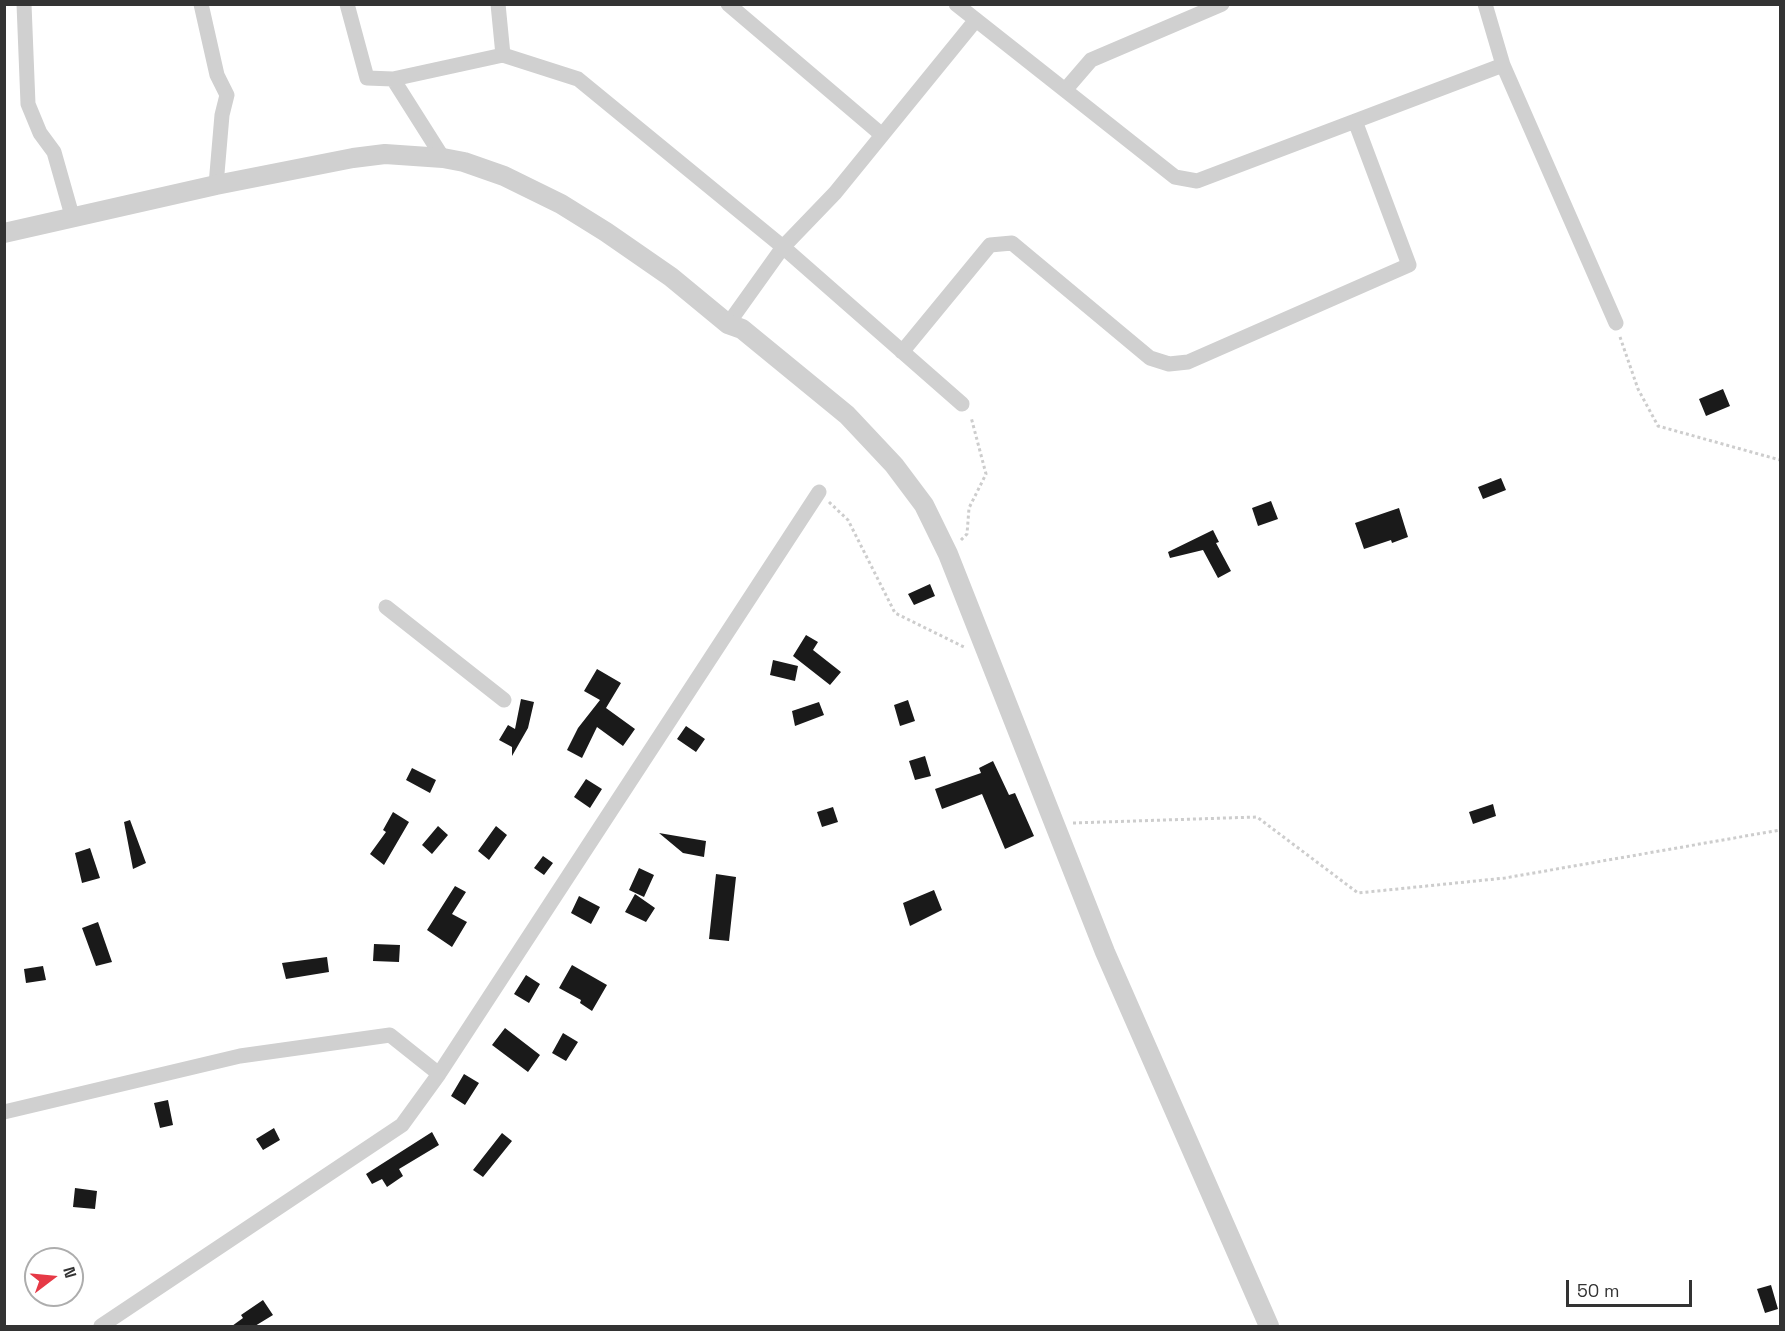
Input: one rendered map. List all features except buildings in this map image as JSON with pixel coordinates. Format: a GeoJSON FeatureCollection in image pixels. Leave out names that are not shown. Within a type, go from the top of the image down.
{"type":"FeatureCollection","features":[{"type":"Feature","properties":{"kind":"street"},"geometry":{"type":"LineString","coordinates":[[24,4],[28,104],[40,133],[54,152],[73,219]]}},
{"type":"Feature","properties":{"kind":"street"},"geometry":{"type":"LineString","coordinates":[[201,4],[217,75],[227,95],[222,115],[216,185]]}},
{"type":"Feature","properties":{"kind":"street"},"geometry":{"type":"LineString","coordinates":[[347,4],[367,78],[393,79],[503,55],[578,79],[783,247],[962,404]]}},
{"type":"Feature","properties":{"kind":"street"},"geometry":{"type":"LineString","coordinates":[[498,4],[503,55]]}},
{"type":"Feature","properties":{"kind":"street"},"geometry":{"type":"LineString","coordinates":[[729,4],[882,135]]}},
{"type":"Feature","properties":{"kind":"street"},"geometry":{"type":"LineString","coordinates":[[956,4],[1175,177],[1197,181],[1503,65]]}},
{"type":"Feature","properties":{"kind":"street"},"geometry":{"type":"LineString","coordinates":[[1485,4],[1503,65],[1616,323]]}},
{"type":"Feature","properties":{"kind":"street"},"geometry":{"type":"LineString","coordinates":[[1066,89],[1091,60],[1212,6]]}},
{"type":"Feature","properties":{"kind":"street"},"geometry":{"type":"LineString","coordinates":[[728,324],[783,247],[835,193],[975,21]]}},
{"type":"Feature","properties":{"kind":"street"},"geometry":{"type":"LineString","coordinates":[[393,79],[443,158]]}},
{"type":"Feature","properties":{"kind":"street"},"geometry":{"type":"LineString","coordinates":[[902,352],[990,245],[1012,243],[1150,358],[1169,364],[1188,362],[1409,265],[1355,121]]}},
{"type":"Feature","properties":{"kind":"street"},"geometry":{"type":"LineString","coordinates":[[4,233],[216,185],[385,154],[443,158],[504,176],[561,204],[670,277],[728,324],[742,329],[848,415],[894,465],[924,504],[948,554],[1105,952],[1269,1326]]}},
{"type":"Feature","properties":{"kind":"street"},"geometry":{"type":"LineString","coordinates":[[101,1326],[402,1125],[439,1074],[819,492]]}},
{"type":"Feature","properties":{"kind":"street"},"geometry":{"type":"LineString","coordinates":[[386,607],[504,700]]}},
{"type":"Feature","properties":{"kind":"street"},"geometry":{"type":"LineString","coordinates":[[4,1112],[240,1056],[390,1035],[439,1074]]}},
{"type":"Feature","properties":{"kind":"path"},"geometry":{"type":"LineString","coordinates":[[1616,323],[1638,389],[1658,426],[1780,459]]}},
{"type":"Feature","properties":{"kind":"path"},"geometry":{"type":"LineString","coordinates":[[948,554],[967,534],[969,508],[986,474],[975,421],[962,404]]}},
{"type":"Feature","properties":{"kind":"path"},"geometry":{"type":"LineString","coordinates":[[819,492],[848,520],[896,613],[967,648],[988,654]]}},
{"type":"Feature","properties":{"kind":"path"},"geometry":{"type":"LineString","coordinates":[[1053,824],[1257,817],[1358,892],[1505,878],[1780,830]]}}]}
